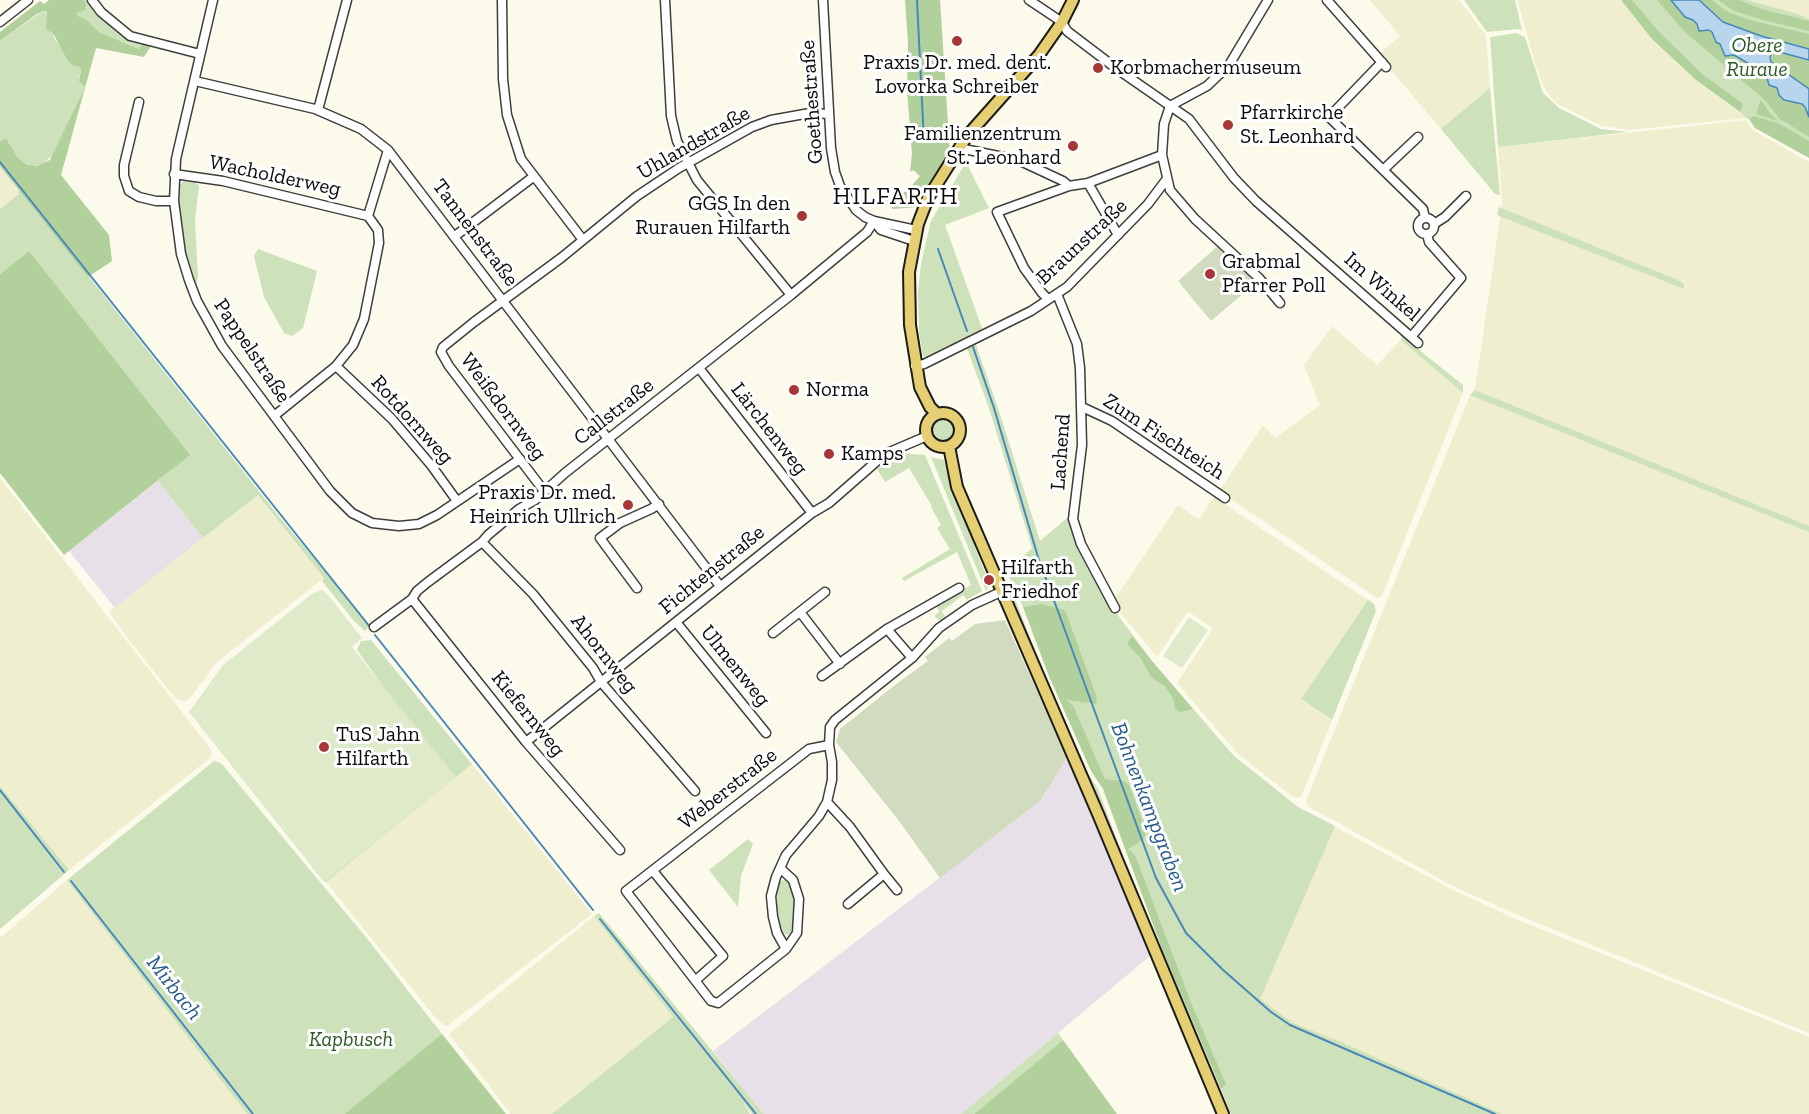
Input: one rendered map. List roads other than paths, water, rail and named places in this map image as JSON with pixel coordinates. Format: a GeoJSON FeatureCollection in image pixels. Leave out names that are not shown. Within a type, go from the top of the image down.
{"type":"FeatureCollection","features":[{"type":"Feature","properties":{"kind":"main road"},"geometry":{"type":"LineString","coordinates":[[937,414],[930,407],[920,387],[915,366],[910,325],[909,272],[915,236],[928,198],[967,136],[1040,55],[1062,22],[1073,0]]}},
{"type":"Feature","properties":{"kind":"main road"},"geometry":{"type":"LineString","coordinates":[[937,414],[950,414],[958,424],[958,437],[949,446],[937,446],[927,436],[927,424],[937,414]]}},
{"type":"Feature","properties":{"kind":"main road"},"geometry":{"type":"LineString","coordinates":[[949,446],[957,487],[1223,1114]]}},
{"type":"Feature","properties":{"kind":"street"},"geometry":{"type":"LineString","coordinates":[[0,22],[28,0]]}},
{"type":"Feature","properties":{"kind":"street"},"geometry":{"type":"LineString","coordinates":[[92,0],[101,12],[130,36],[200,54]]}},
{"type":"Feature","properties":{"kind":"street","name":"Pappelstraße"},"geometry":{"type":"LineString","coordinates":[[213,0],[174,174],[174,201],[181,254],[197,302],[222,346],[335,497],[352,513],[362,518],[386,525],[419,524],[520,459]]}},
{"type":"Feature","properties":{"kind":"street"},"geometry":{"type":"LineString","coordinates":[[318,110],[347,0]]}},
{"type":"Feature","properties":{"kind":"street"},"geometry":{"type":"LineString","coordinates":[[502,0],[503,79],[507,115],[521,159],[583,240]]}},
{"type":"Feature","properties":{"kind":"street"},"geometry":{"type":"LineString","coordinates":[[665,0],[671,116],[677,141],[697,180],[791,295]]}},
{"type":"Feature","properties":{"kind":"street","name":"Goethestraße"},"geometry":{"type":"LineString","coordinates":[[823,0],[831,148],[840,186],[856,210],[874,221],[880,230],[915,236]]}},
{"type":"Feature","properties":{"kind":"street","name":"Im Winkel"},"geometry":{"type":"LineString","coordinates":[[1029,0],[1062,22],[1067,31],[1117,69],[1189,119],[1234,178],[1256,201],[1415,340],[1461,278],[1429,242],[1427,234]]}},
{"type":"Feature","properties":{"kind":"street"},"geometry":{"type":"LineString","coordinates":[[1268,0],[1229,65],[1207,86],[1170,106],[1164,124],[1162,155],[1166,180],[1179,202],[1260,278],[1280,303]]}},
{"type":"Feature","properties":{"kind":"street"},"geometry":{"type":"LineString","coordinates":[[1327,0],[1384,65],[1329,117],[1423,209],[1425,218]]}},
{"type":"Feature","properties":{"kind":"street","name":"Tannenstraße"},"geometry":{"type":"LineString","coordinates":[[195,81],[318,110],[361,129],[388,150],[720,586]]}},
{"type":"Feature","properties":{"kind":"street"},"geometry":{"type":"LineString","coordinates":[[139,102],[124,165],[124,176],[129,191],[139,197],[156,201],[174,201]]}},
{"type":"Feature","properties":{"kind":"street","name":"Uhlandstraße"},"geometry":{"type":"LineString","coordinates":[[503,300],[637,196],[752,127],[771,120],[810,113],[830,114]]}},
{"type":"Feature","properties":{"kind":"street"},"geometry":{"type":"LineString","coordinates":[[1383,170],[1418,137]]}},
{"type":"Feature","properties":{"kind":"street"},"geometry":{"type":"LineString","coordinates":[[959,148],[1018,160],[1069,186]]}},
{"type":"Feature","properties":{"kind":"street"},"geometry":{"type":"LineString","coordinates":[[274,416],[336,366],[353,345],[364,319],[379,243],[378,230],[368,216],[388,150]]}},
{"type":"Feature","properties":{"kind":"street"},"geometry":{"type":"LineString","coordinates":[[1048,299],[1024,268],[997,212],[1069,186],[1088,183],[1162,155]]}},
{"type":"Feature","properties":{"kind":"street","name":"Wacholderweg"},"geometry":{"type":"LineString","coordinates":[[174,174],[223,181],[368,216]]}},
{"type":"Feature","properties":{"kind":"street"},"geometry":{"type":"LineString","coordinates":[[455,236],[533,177]]}},
{"type":"Feature","properties":{"kind":"street","name":"Braunstraße"},"geometry":{"type":"LineString","coordinates":[[915,366],[924,364],[1031,311],[1067,287],[1148,204],[1166,180]]}},
{"type":"Feature","properties":{"kind":"street"},"geometry":{"type":"LineString","coordinates":[[1088,183],[1118,235]]}},
{"type":"Feature","properties":{"kind":"street"},"geometry":{"type":"LineString","coordinates":[[1434,224],[1431,219],[1425,218],[1419,223],[1418,229],[1422,233],[1432,232],[1434,224],[1445,217],[1466,196]]}},
{"type":"Feature","properties":{"kind":"street","name":"Callstraße"},"geometry":{"type":"LineString","coordinates":[[374,627],[412,599],[417,591],[482,542],[519,509],[535,500],[791,295],[867,232],[874,221]]}},
{"type":"Feature","properties":{"kind":"street","name":"Lachend"},"geometry":{"type":"LineString","coordinates":[[1057,294],[1077,344],[1080,368],[1082,445],[1073,519],[1081,544],[1115,608]]}},
{"type":"Feature","properties":{"kind":"street","name":"Weißdornweg"},"geometry":{"type":"LineString","coordinates":[[503,300],[458,334],[443,347],[441,352],[449,366],[544,491]]}},
{"type":"Feature","properties":{"kind":"street","name":"Rotdornweg"},"geometry":{"type":"LineString","coordinates":[[336,366],[392,419],[431,465],[457,501]]}},
{"type":"Feature","properties":{"kind":"street","name":"Lärchenweg"},"geometry":{"type":"LineString","coordinates":[[699,368],[812,513]]}},
{"type":"Feature","properties":{"kind":"street","name":"Zum Fischteich"},"geometry":{"type":"LineString","coordinates":[[1082,407],[1112,421],[1225,498]]}},
{"type":"Feature","properties":{"kind":"street","name":"Fichtenstraße"},"geometry":{"type":"LineString","coordinates":[[526,742],[812,513],[829,503],[885,454],[927,436]]}},
{"type":"Feature","properties":{"kind":"street"},"geometry":{"type":"LineString","coordinates":[[637,588],[600,538],[620,523],[658,504]]}},
{"type":"Feature","properties":{"kind":"street","name":"Ahornweg"},"geometry":{"type":"LineString","coordinates":[[482,542],[540,602],[593,668],[601,682],[695,791]]}},
{"type":"Feature","properties":{"kind":"street"},"geometry":{"type":"LineString","coordinates":[[822,676],[887,629],[959,588]]}},
{"type":"Feature","properties":{"kind":"street"},"geometry":{"type":"LineString","coordinates":[[786,949],[777,933],[771,896],[786,855],[819,816],[827,802],[832,780],[830,727],[835,720],[912,658],[939,628],[972,605],[1003,591]]}},
{"type":"Feature","properties":{"kind":"street"},"geometry":{"type":"LineString","coordinates":[[773,633],[825,592]]}},
{"type":"Feature","properties":{"kind":"street","name":"Kiefernweg"},"geometry":{"type":"LineString","coordinates":[[412,599],[526,742],[620,850]]}},
{"type":"Feature","properties":{"kind":"street"},"geometry":{"type":"LineString","coordinates":[[800,612],[840,664]]}},
{"type":"Feature","properties":{"kind":"street","name":"Ulmenweg"},"geometry":{"type":"LineString","coordinates":[[676,622],[765,733]]}},
{"type":"Feature","properties":{"kind":"street"},"geometry":{"type":"LineString","coordinates":[[887,629],[912,658]]}},
{"type":"Feature","properties":{"kind":"street","name":"Weberstraße"},"geometry":{"type":"LineString","coordinates":[[696,980],[626,891],[809,749],[829,745]]}},
{"type":"Feature","properties":{"kind":"street"},"geometry":{"type":"LineString","coordinates":[[827,802],[850,827],[897,890]]}},
{"type":"Feature","properties":{"kind":"street"},"geometry":{"type":"LineString","coordinates":[[653,871],[723,956],[696,980],[711,1002],[718,1003],[786,949],[797,933],[799,899],[793,880],[780,868]]}},
{"type":"Feature","properties":{"kind":"street"},"geometry":{"type":"LineString","coordinates":[[848,904],[884,874]]}},
{"type":"Feature","properties":{"kind":"water"},"geometry":{"type":"Polygon","coordinates":[[[1671,0],[1699,0],[1723,22],[1761,36],[1809,49],[1809,60],[1783,53],[1772,53],[1770,57],[1771,62],[1809,89],[1809,117],[1802,104],[1784,100],[1777,88],[1769,85],[1767,78],[1751,65],[1734,55],[1725,56],[1712,32],[1699,31],[1697,24],[1685,17],[1671,0]]]}},
{"type":"Feature","properties":{"kind":"waterway","name":"Bohnenkampgraben"},"geometry":{"type":"LineString","coordinates":[[917,0],[924,142]]}},
{"type":"Feature","properties":{"kind":"waterway"},"geometry":{"type":"LineString","coordinates":[[0,162],[370,627]]}},
{"type":"Feature","properties":{"kind":"waterway","name":"Bohnenkampgraben"},"geometry":{"type":"LineString","coordinates":[[938,249],[967,331]]}},
{"type":"Feature","properties":{"kind":"waterway","name":"Bohnenkampgraben"},"geometry":{"type":"LineString","coordinates":[[973,347],[994,408],[1038,557],[1156,878],[1186,933],[1222,969],[1271,1012],[1290,1025],[1495,1114]]}},
{"type":"Feature","properties":{"kind":"waterway"},"geometry":{"type":"LineString","coordinates":[[375,635],[593,910]]}},
{"type":"Feature","properties":{"kind":"waterway","name":"Mirbach"},"geometry":{"type":"LineString","coordinates":[[0,790],[64,872]]}},
{"type":"Feature","properties":{"kind":"waterway","name":"Mirbach"},"geometry":{"type":"LineString","coordinates":[[71,881],[253,1114]]}},
{"type":"Feature","properties":{"kind":"waterway"},"geometry":{"type":"LineString","coordinates":[[600,919],[756,1114]]}},
{"type":"Feature","properties":{"kind":"place","name":"Praxis Dr. med. dent. Lovorka Schreiber"},"geometry":{"type":"Point","coordinates":[957,41]}},
{"type":"Feature","properties":{"kind":"place","name":"Korbmachermuseum"},"geometry":{"type":"Point","coordinates":[1098,68]}},
{"type":"Feature","properties":{"kind":"place","name":"Pfarrkirche St. Leonhard"},"geometry":{"type":"Point","coordinates":[1228,125]}},
{"type":"Feature","properties":{"kind":"place","name":"Familienzentrum St. Leonhard"},"geometry":{"type":"Point","coordinates":[1073,146]}},
{"type":"Feature","properties":{"kind":"place","name":"GGS In den Rurauen Hilfarth"},"geometry":{"type":"Point","coordinates":[802,216]}},
{"type":"Feature","properties":{"kind":"place","name":"Grabmal Pfarrer Poll"},"geometry":{"type":"Point","coordinates":[1210,274]}},
{"type":"Feature","properties":{"kind":"place","name":"Norma"},"geometry":{"type":"Point","coordinates":[794,390]}},
{"type":"Feature","properties":{"kind":"place","name":"Kamps"},"geometry":{"type":"Point","coordinates":[829,454]}},
{"type":"Feature","properties":{"kind":"place","name":"Praxis Dr. med. Heinrich Ullrich"},"geometry":{"type":"Point","coordinates":[628,505]}},
{"type":"Feature","properties":{"kind":"place","name":"Hilfarth Friedhof"},"geometry":{"type":"Point","coordinates":[989,580]}},
{"type":"Feature","properties":{"kind":"place","name":"TuS Jahn Hilfarth"},"geometry":{"type":"Point","coordinates":[324,747]}},
{"type":"Feature","properties":{"kind":"district","name":"HILFARTH"},"geometry":{"type":"Point","coordinates":[896,197]}},
{"type":"Feature","properties":{"kind":"park label","name":"Obere Ruraue"},"geometry":{"type":"Point","coordinates":[1757,58]}},
{"type":"Feature","properties":{"kind":"park label","name":"Kapbusch"},"geometry":{"type":"Point","coordinates":[351,1040]}}]}
